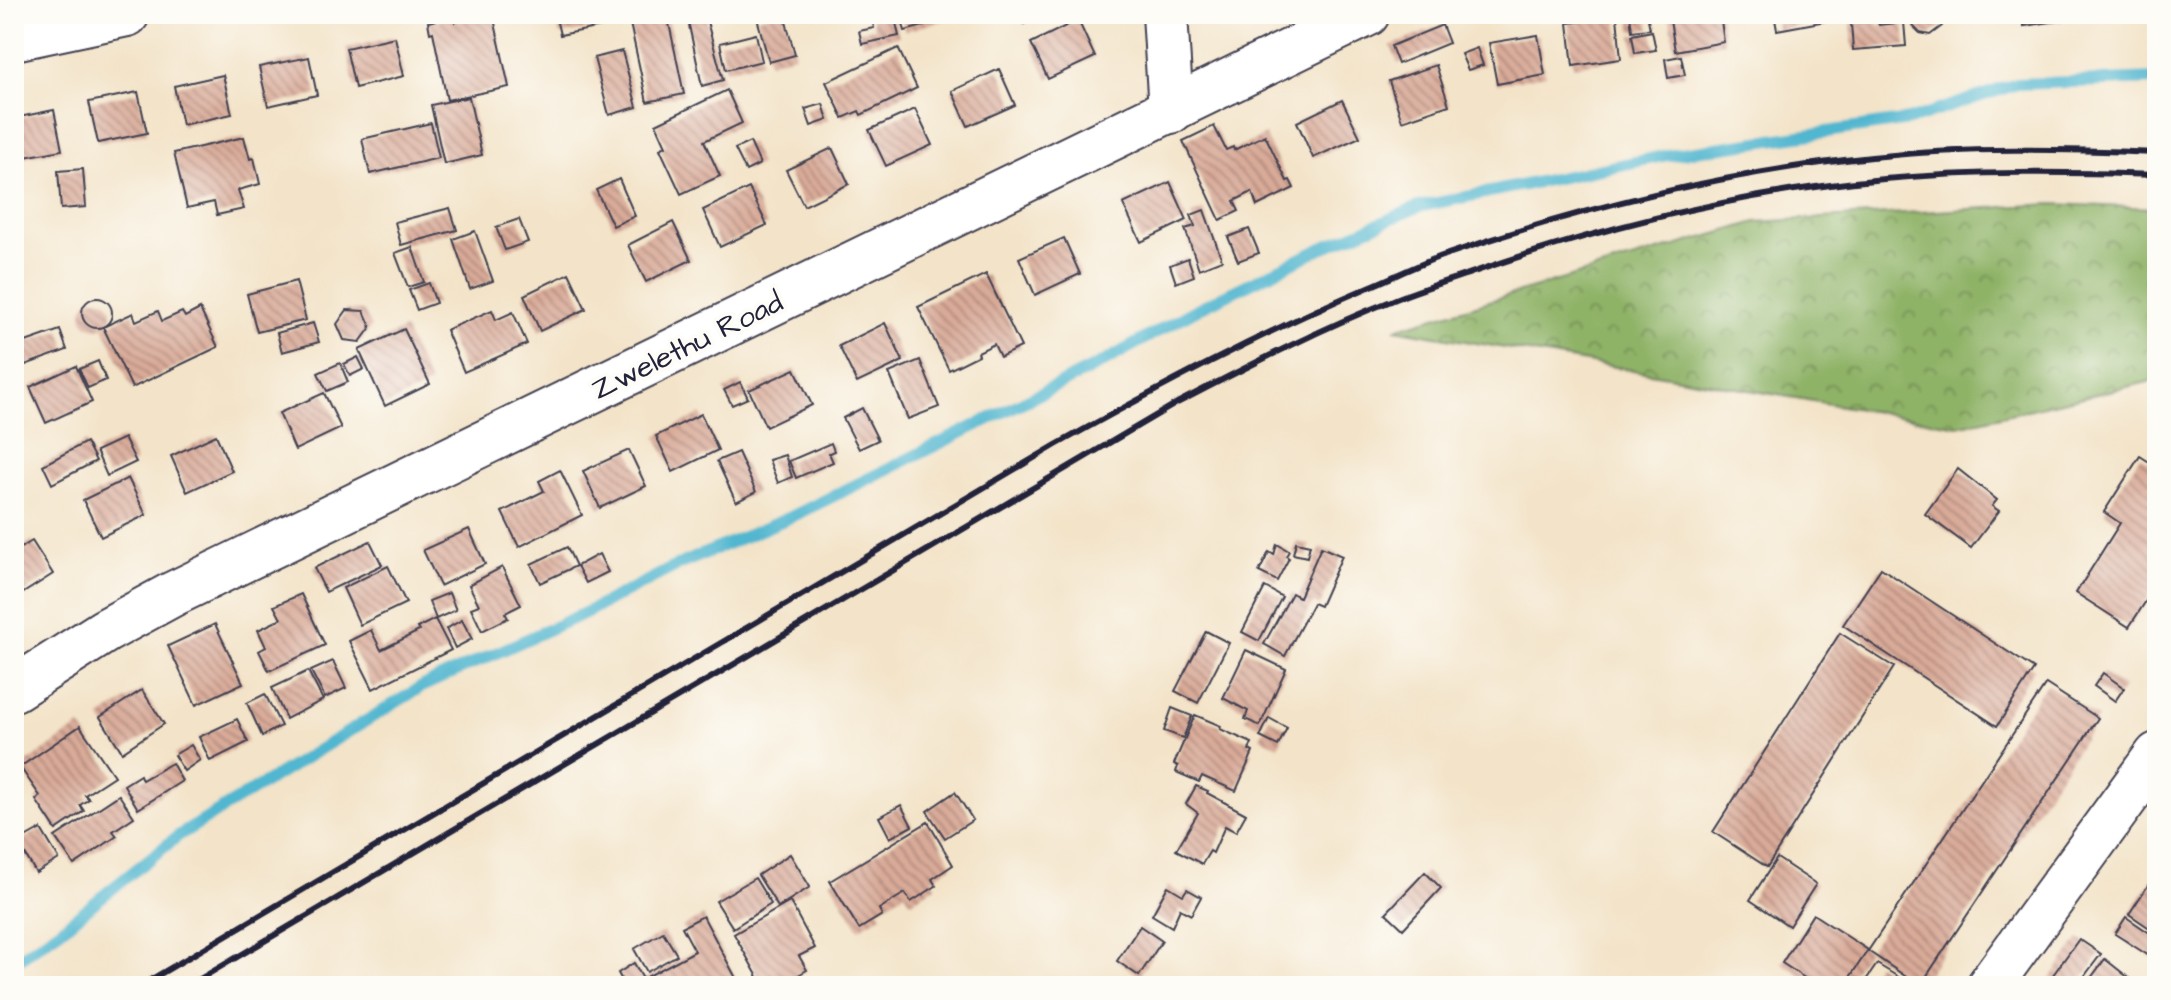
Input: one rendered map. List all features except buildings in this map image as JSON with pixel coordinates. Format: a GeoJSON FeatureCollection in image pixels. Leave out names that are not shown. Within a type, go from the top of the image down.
{"type":"FeatureCollection","features":[{"type":"Feature","properties":{"kind":"street"},"geometry":{"type":"LineString","coordinates":[[14,38],[127,14]]}},
{"type":"Feature","properties":{"kind":"street"},"geometry":{"type":"LineString","coordinates":[[1165,14],[1171,111]]}},
{"type":"Feature","properties":{"kind":"street","name":"Zwelethu Road"},"geometry":{"type":"LineString","coordinates":[[14,689],[105,631],[173,594],[1367,14]]}},
{"type":"Feature","properties":{"kind":"street"},"geometry":{"type":"LineString","coordinates":[[1989,986],[2157,755]]}},
{"type":"Feature","properties":{"kind":"green space"},"geometry":{"type":"Polygon","coordinates":[[[2052,204],[2157,208],[2157,377],[2148,382],[1958,426],[1395,329],[1756,222],[2052,204]]]}},
{"type":"Feature","properties":{"kind":"waterway"},"geometry":{"type":"LineString","coordinates":[[14,962],[59,931],[178,836],[423,686],[585,613],[678,565],[791,517],[1100,364],[1199,308],[1329,245],[1418,207],[1668,155],[1909,120],[2017,84],[2157,79]]}},
{"type":"Feature","properties":{"kind":"railway"},"geometry":{"type":"LineString","coordinates":[[140,986],[1056,445],[1249,342],[1423,263],[1547,222],[1654,194],[1763,172],[1872,157],[1979,150],[2157,153]]}},
{"type":"Feature","properties":{"kind":"railway"},"geometry":{"type":"LineString","coordinates":[[188,986],[1177,403],[1363,312],[1572,240],[1675,213],[1779,193],[1884,179],[1952,175],[2157,175]]}}]}
